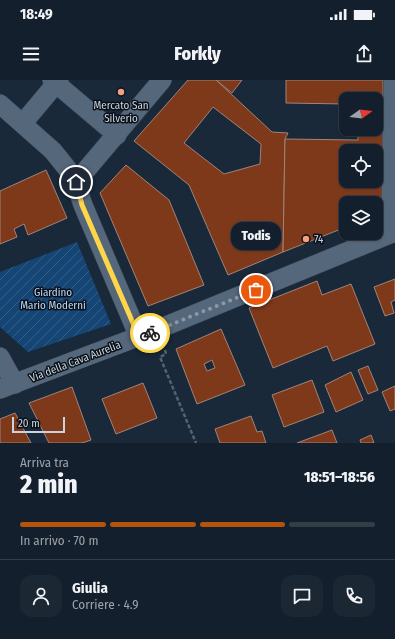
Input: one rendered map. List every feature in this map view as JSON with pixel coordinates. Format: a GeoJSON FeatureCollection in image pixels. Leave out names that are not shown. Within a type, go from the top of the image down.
{"type":"FeatureCollection","features":[{"type":"Feature","properties":{"kind":"street"},"geometry":{"type":"LineString","coordinates":[[76,182],[162,80]]}},
{"type":"Feature","properties":{"kind":"street"},"geometry":{"type":"LineString","coordinates":[[393,80],[391,225],[394,232]]}},
{"type":"Feature","properties":{"kind":"street"},"geometry":{"type":"LineString","coordinates":[[23,123],[56,81],[117,135]]}},
{"type":"Feature","properties":{"kind":"street"},"geometry":{"type":"LineString","coordinates":[[0,104],[23,123],[60,159],[76,182],[82,205],[139,337]]}},
{"type":"Feature","properties":{"kind":"street","name":"Via della Cava Aurelia"},"geometry":{"type":"LineString","coordinates":[[7,386],[139,337],[222,304],[394,232]]}},
{"type":"Feature","properties":{"kind":"street"},"geometry":{"type":"LineString","coordinates":[[0,356],[7,386]]}},
{"type":"Feature","properties":{"kind":"path"},"geometry":{"type":"LineString","coordinates":[[165,350],[166,354],[160,357],[196,443]]}},
{"type":"Feature","properties":{"kind":"green space","name":"Giardino Mario Moderni"},"geometry":{"type":"Polygon","coordinates":[[[77,242],[111,324],[28,352],[0,327],[0,272],[77,242]]]}},
{"type":"Feature","properties":{"kind":"building"},"geometry":{"type":"Polygon","coordinates":[[[188,80],[216,80],[272,132],[288,133],[285,139],[283,252],[228,275],[189,185],[134,141],[188,80]],[[213,107],[184,143],[224,174],[260,164],[261,144],[213,107]]]}},
{"type":"Feature","properties":{"kind":"building"},"geometry":{"type":"Polygon","coordinates":[[[216,80],[242,80],[232,93],[216,80]]]}},
{"type":"Feature","properties":{"kind":"building"},"geometry":{"type":"Polygon","coordinates":[[[286,80],[383,80],[383,92],[339,92],[339,104],[286,103],[286,80]]]}},
{"type":"Feature","properties":{"kind":"building"},"geometry":{"type":"Polygon","coordinates":[[[358,136],[383,136],[383,144],[339,144],[339,188],[382,188],[382,196],[339,196],[339,230],[283,252],[285,139],[358,140],[358,136]]]}},
{"type":"Feature","properties":{"kind":"building"},"geometry":{"type":"Polygon","coordinates":[[[126,165],[169,200],[204,285],[148,306],[100,193],[126,165]]]}},
{"type":"Feature","properties":{"kind":"building"},"geometry":{"type":"Polygon","coordinates":[[[46,170],[67,218],[28,235],[24,224],[14,229],[17,237],[0,244],[0,191],[46,170]]]}},
{"type":"Feature","properties":{"kind":"building"},"geometry":{"type":"Polygon","coordinates":[[[395,279],[395,300],[391,302],[394,313],[385,316],[374,287],[395,279]]]}},
{"type":"Feature","properties":{"kind":"building"},"geometry":{"type":"Polygon","coordinates":[[[317,281],[322,295],[351,284],[375,344],[333,361],[327,346],[273,368],[249,308],[317,281]]]}},
{"type":"Feature","properties":{"kind":"building"},"geometry":{"type":"Polygon","coordinates":[[[221,329],[245,385],[197,404],[176,349],[221,329]],[[212,360],[204,364],[207,371],[215,368],[212,360]]]}},
{"type":"Feature","properties":{"kind":"building"},"geometry":{"type":"Polygon","coordinates":[[[368,366],[378,390],[368,394],[358,370],[368,366]]]}},
{"type":"Feature","properties":{"kind":"building"},"geometry":{"type":"Polygon","coordinates":[[[351,372],[363,400],[336,412],[325,385],[351,372]]]}},
{"type":"Feature","properties":{"kind":"building"},"geometry":{"type":"Polygon","coordinates":[[[312,380],[324,412],[284,427],[272,395],[312,380]]]}},
{"type":"Feature","properties":{"kind":"building"},"geometry":{"type":"Polygon","coordinates":[[[143,383],[157,418],[116,434],[102,399],[143,383]]]}},
{"type":"Feature","properties":{"kind":"building"},"geometry":{"type":"Polygon","coordinates":[[[395,386],[395,409],[390,411],[382,392],[395,386]]]}},
{"type":"Feature","properties":{"kind":"building"},"geometry":{"type":"Polygon","coordinates":[[[72,387],[91,440],[82,443],[49,443],[29,403],[72,387]]]}},
{"type":"Feature","properties":{"kind":"building"},"geometry":{"type":"Polygon","coordinates":[[[15,413],[31,443],[0,443],[0,419],[15,413]]]}},
{"type":"Feature","properties":{"kind":"building"},"geometry":{"type":"Polygon","coordinates":[[[251,416],[257,432],[262,431],[266,443],[220,443],[215,429],[251,416]]]}},
{"type":"Feature","properties":{"kind":"building"},"geometry":{"type":"Polygon","coordinates":[[[332,430],[337,443],[297,443],[332,430]]]}},
{"type":"Feature","properties":{"kind":"building"},"geometry":{"type":"Polygon","coordinates":[[[371,435],[374,443],[361,443],[360,440],[371,435]]]}},
{"type":"Feature","properties":{"kind":"way so far"},"geometry":{"type":"LineString","coordinates":[[150,333],[256,290]]}},
{"type":"Feature","properties":{"kind":"place","name":"Mercato San Silverio"},"geometry":{"type":"Point","coordinates":[121,92]}},
{"type":"Feature","properties":{"kind":"place","name":"74"},"geometry":{"type":"Point","coordinates":[306,239]}},
{"type":"Feature","properties":{"kind":"place","name":"Todis"},"geometry":{"type":"Point","coordinates":[256,290]}},
{"type":"Feature","properties":{"kind":"route"},"geometry":{"type":"LineString","coordinates":[[76,182],[82,205],[139,337],[150,333]]}}]}
